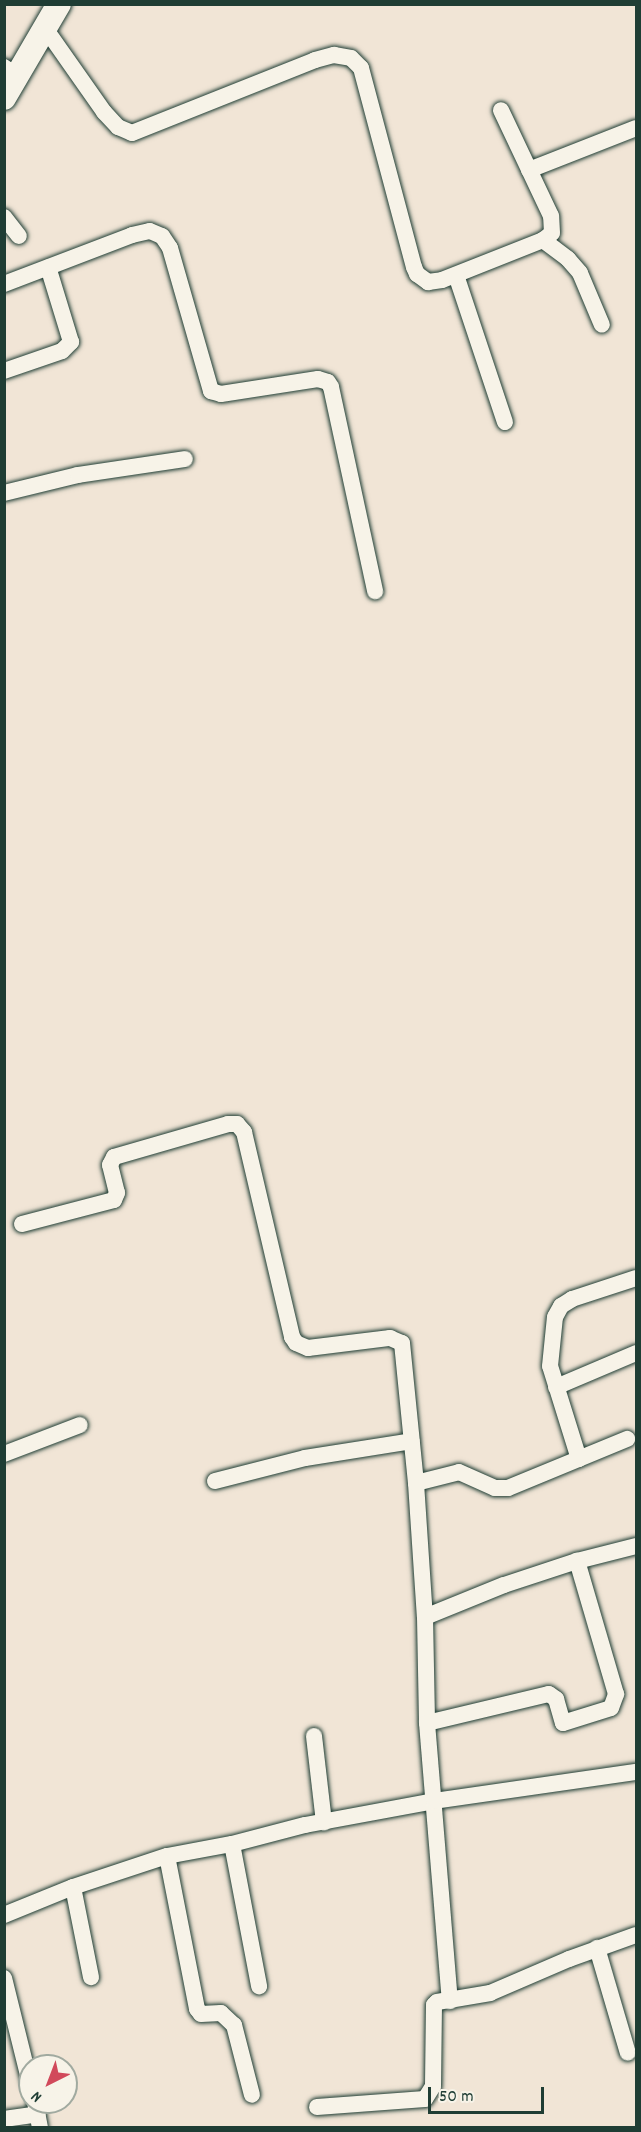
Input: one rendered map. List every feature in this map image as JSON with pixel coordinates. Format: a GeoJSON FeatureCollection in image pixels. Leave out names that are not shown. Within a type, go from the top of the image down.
{"type":"FeatureCollection","features":[{"type":"Feature","properties":{"kind":"street"},"geometry":{"type":"LineString","coordinates":[[4,98],[8,70],[43,4]]}},
{"type":"Feature","properties":{"kind":"street"},"geometry":{"type":"LineString","coordinates":[[8,70],[45,28],[59,4]]}},
{"type":"Feature","properties":{"kind":"street"},"geometry":{"type":"LineString","coordinates":[[45,28],[104,112],[118,127],[132,133],[315,60],[334,55],[351,58],[361,69],[417,274],[428,282],[456,275],[543,240],[554,228],[501,110]]}},
{"type":"Feature","properties":{"kind":"street"},"geometry":{"type":"LineString","coordinates":[[529,170],[636,128]]}},
{"type":"Feature","properties":{"kind":"street"},"geometry":{"type":"LineString","coordinates":[[4,217],[19,236]]}},
{"type":"Feature","properties":{"kind":"street"},"geometry":{"type":"LineString","coordinates":[[4,284],[132,235],[156,232],[170,248],[211,391],[221,394],[318,379],[328,382],[375,591]]}},
{"type":"Feature","properties":{"kind":"street"},"geometry":{"type":"LineString","coordinates":[[543,240],[568,259],[580,273],[602,324]]}},
{"type":"Feature","properties":{"kind":"street"},"geometry":{"type":"LineString","coordinates":[[4,371],[62,351],[71,342],[48,267]]}},
{"type":"Feature","properties":{"kind":"street"},"geometry":{"type":"LineString","coordinates":[[456,275],[505,422]]}},
{"type":"Feature","properties":{"kind":"street"},"geometry":{"type":"LineString","coordinates":[[4,494],[78,475],[185,459]]}},
{"type":"Feature","properties":{"kind":"street"},"geometry":{"type":"LineString","coordinates":[[22,1224],[114,1200],[117,1193],[110,1165],[114,1157],[228,1124],[239,1125],[244,1132],[292,1337],[296,1343],[308,1348],[390,1338],[402,1343],[416,1483],[425,1617],[427,1724],[450,2001]]}},
{"type":"Feature","properties":{"kind":"street"},"geometry":{"type":"LineString","coordinates":[[579,1459],[549,1358],[558,1310],[572,1299],[636,1278]]}},
{"type":"Feature","properties":{"kind":"street"},"geometry":{"type":"LineString","coordinates":[[556,1387],[636,1353]]}},
{"type":"Feature","properties":{"kind":"street"},"geometry":{"type":"LineString","coordinates":[[4,1454],[80,1425]]}},
{"type":"Feature","properties":{"kind":"street"},"geometry":{"type":"LineString","coordinates":[[416,1483],[459,1472],[495,1488],[504,1489],[627,1439]]}},
{"type":"Feature","properties":{"kind":"street"},"geometry":{"type":"LineString","coordinates":[[215,1481],[305,1458],[412,1441]]}},
{"type":"Feature","properties":{"kind":"street"},"geometry":{"type":"LineString","coordinates":[[425,1617],[504,1585],[577,1561],[636,1546]]}},
{"type":"Feature","properties":{"kind":"street"},"geometry":{"type":"LineString","coordinates":[[427,1724],[549,1694],[556,1699],[563,1723],[611,1708],[616,1694],[577,1561]]}},
{"type":"Feature","properties":{"kind":"street"},"geometry":{"type":"LineString","coordinates":[[314,1736],[324,1822]]}},
{"type":"Feature","properties":{"kind":"street"},"geometry":{"type":"LineString","coordinates":[[4,1915],[73,1887],[167,1856],[434,1801],[636,1772]]}},
{"type":"Feature","properties":{"kind":"street"},"geometry":{"type":"LineString","coordinates":[[232,1844],[259,1986]]}},
{"type":"Feature","properties":{"kind":"street"},"geometry":{"type":"LineString","coordinates":[[167,1856],[197,2009],[201,2014],[221,2013],[234,2025],[252,2095]]}},
{"type":"Feature","properties":{"kind":"street"},"geometry":{"type":"LineString","coordinates":[[73,1887],[91,1977]]}},
{"type":"Feature","properties":{"kind":"street"},"geometry":{"type":"LineString","coordinates":[[317,2107],[425,2099],[433,2086],[434,2005],[439,2001],[450,2001],[508,1987],[597,1948],[636,1935]]}},
{"type":"Feature","properties":{"kind":"street"},"geometry":{"type":"LineString","coordinates":[[597,1948],[628,2053]]}},
{"type":"Feature","properties":{"kind":"street"},"geometry":{"type":"LineString","coordinates":[[4,1978],[23,2054]]}},
{"type":"Feature","properties":{"kind":"street"},"geometry":{"type":"LineString","coordinates":[[4,2119],[37,2114]]}}]}
